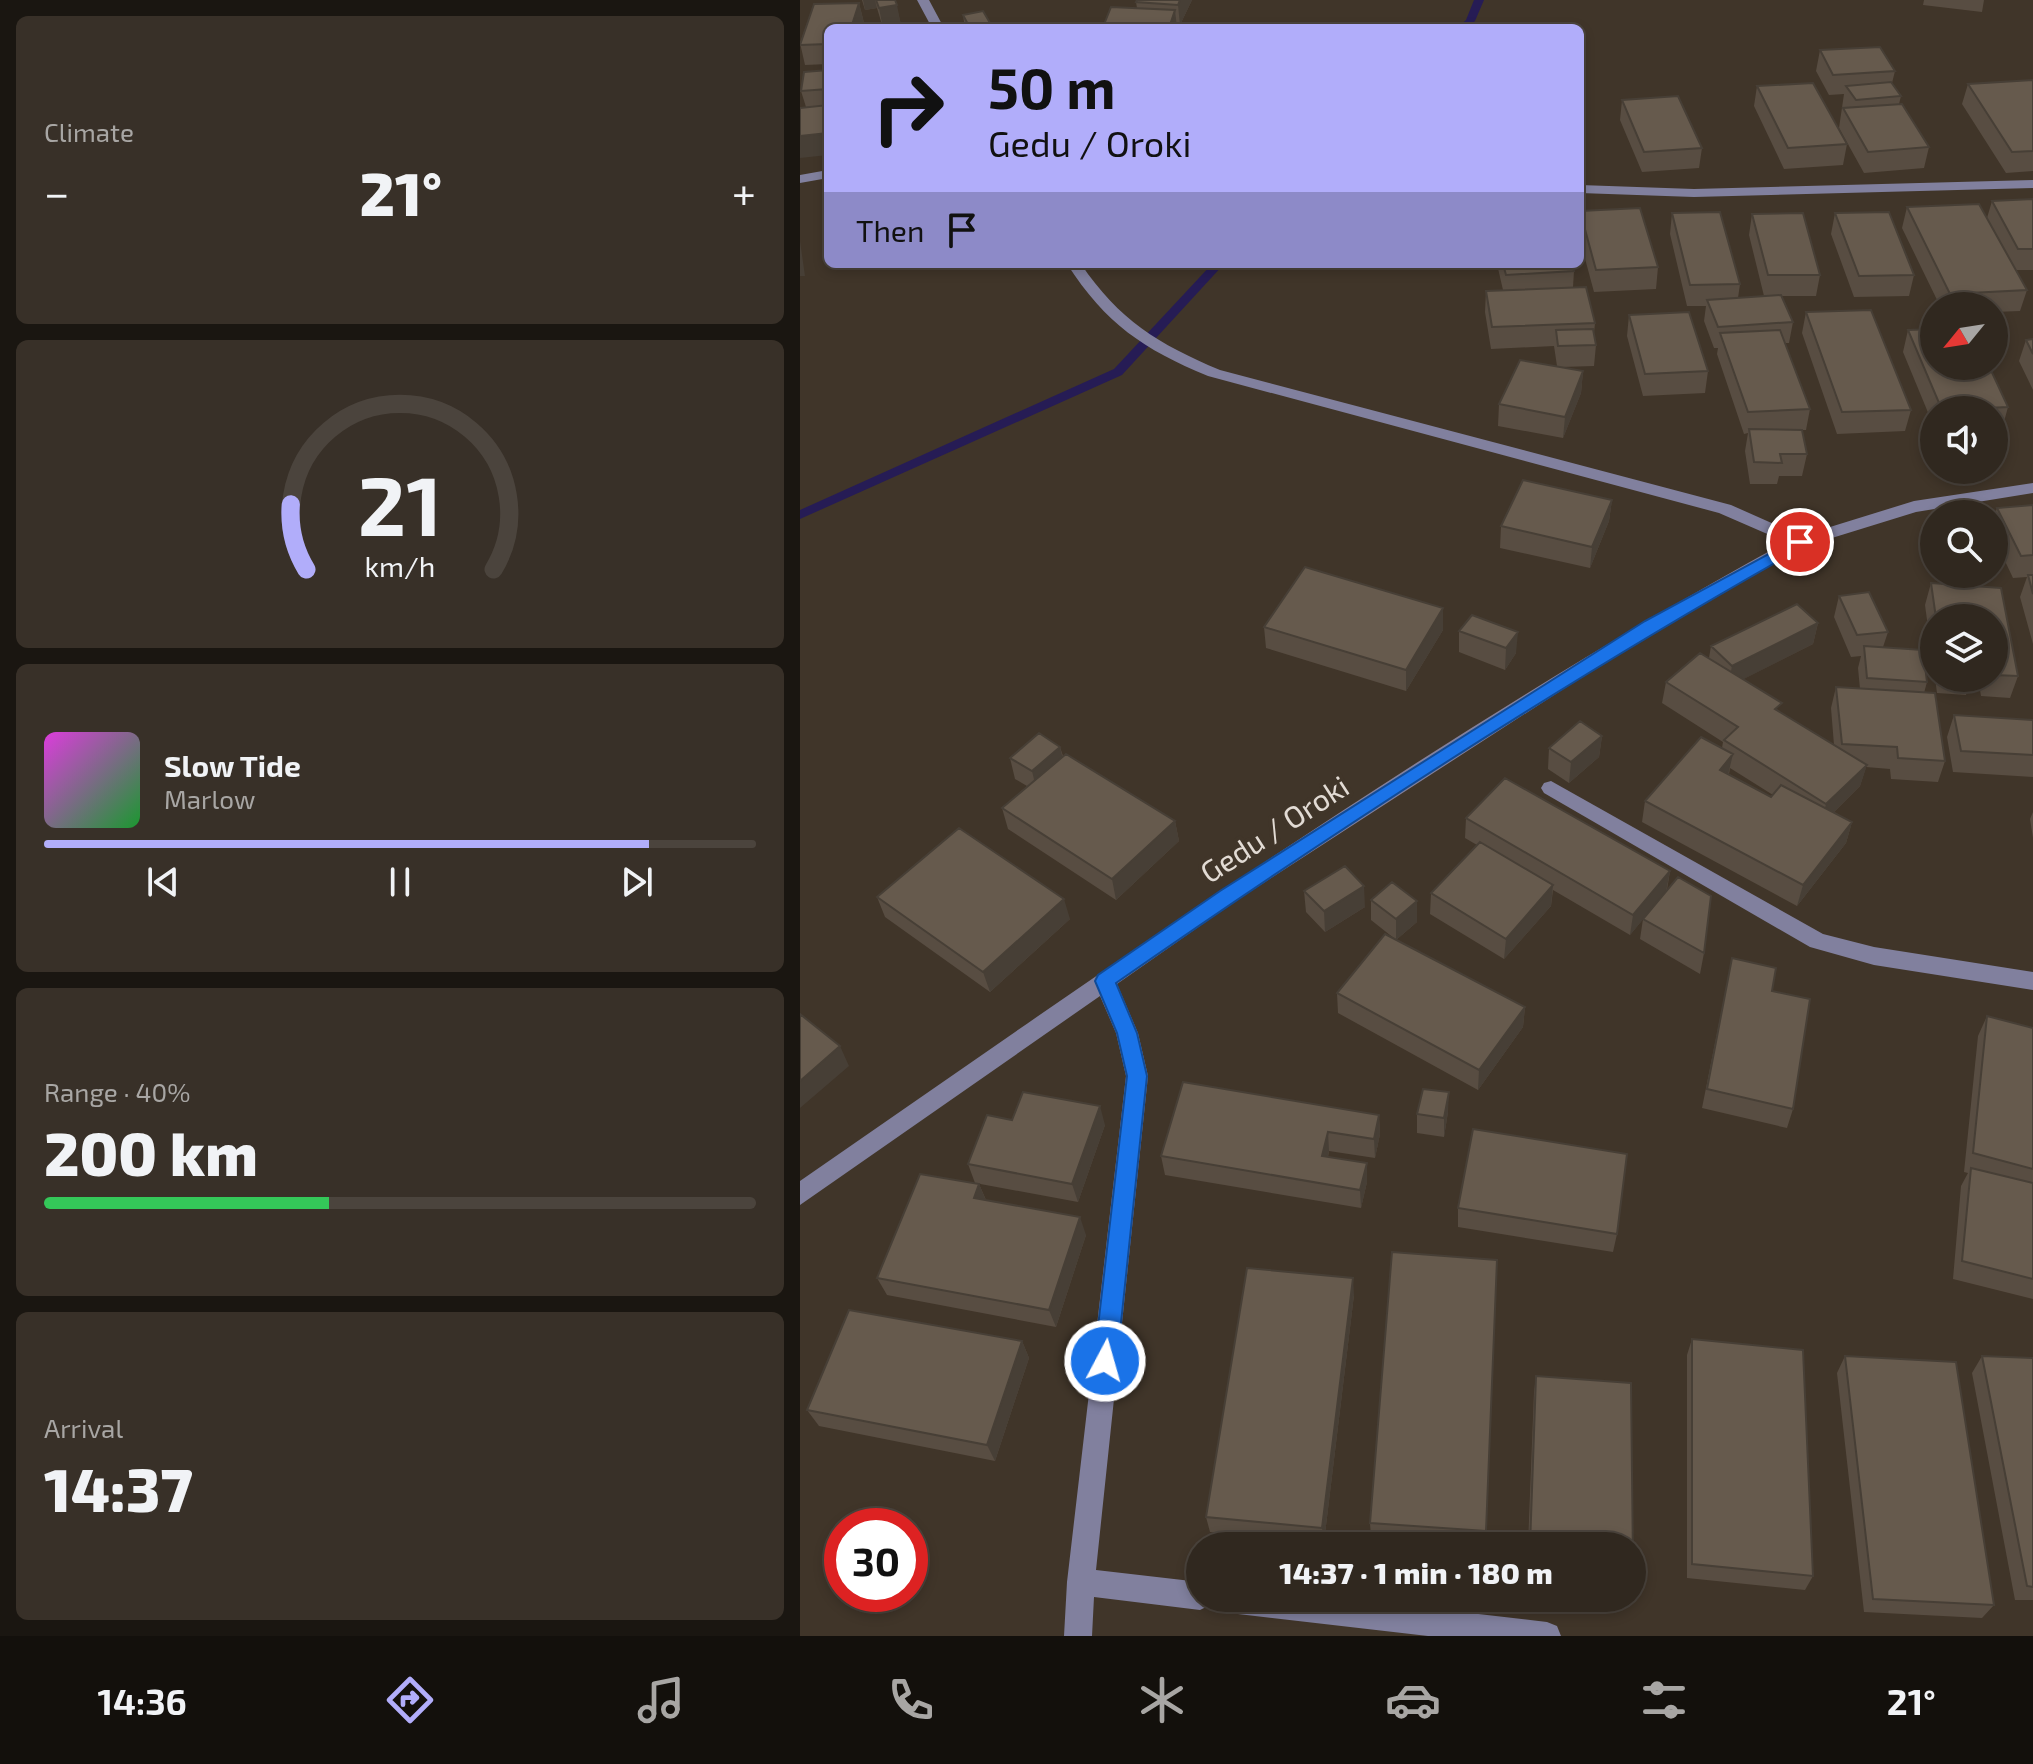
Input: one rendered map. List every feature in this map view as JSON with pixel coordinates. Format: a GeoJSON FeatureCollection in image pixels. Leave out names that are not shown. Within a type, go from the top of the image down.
{"type":"FeatureCollection","features":[{"type":"Feature","properties":{"kind":"street"},"geometry":{"type":"LineString","coordinates":[[923,0],[936,24]]}},
{"type":"Feature","properties":{"kind":"street"},"geometry":{"type":"LineString","coordinates":[[800,179],[824,175]]}},
{"type":"Feature","properties":{"kind":"street"},"geometry":{"type":"LineString","coordinates":[[1584,189],[1694,193],[2033,184]]}},
{"type":"Feature","properties":{"kind":"street"},"geometry":{"type":"LineString","coordinates":[[1077,268],[1105,308],[1131,334],[1176,358],[1214,373],[1725,509],[1800,542]]}},
{"type":"Feature","properties":{"kind":"street","name":"Gedu / Oroki"},"geometry":{"type":"LineString","coordinates":[[800,1194],[1227,896],[1650,625],[1800,542],[1914,507],[2033,488]]}},
{"type":"Feature","properties":{"kind":"street"},"geometry":{"type":"LineString","coordinates":[[1551,788],[1817,941],[1874,956],[2033,981]]}},
{"type":"Feature","properties":{"kind":"street"},"geometry":{"type":"LineString","coordinates":[[1078,1636],[1081,1582],[1137,1076],[1127,1033],[1105,981]]}},
{"type":"Feature","properties":{"kind":"street"},"geometry":{"type":"LineString","coordinates":[[1081,1582],[1186,1594]]}},
{"type":"Feature","properties":{"kind":"street"},"geometry":{"type":"LineString","coordinates":[[1341,1612],[1547,1636]]}},
{"type":"Feature","properties":{"kind":"building"},"geometry":{"type":"Polygon","coordinates":[[[876,0],[895,0],[897,5],[879,8],[876,0]]]}},
{"type":"Feature","properties":{"kind":"building"},"geometry":{"type":"Polygon","coordinates":[[[1137,0],[1180,0],[1178,5],[1137,0]]]}},
{"type":"Feature","properties":{"kind":"building"},"geometry":{"type":"Polygon","coordinates":[[[859,3],[852,24],[824,24],[824,44],[800,45],[814,4],[859,3]]]}},
{"type":"Feature","properties":{"kind":"building"},"geometry":{"type":"Polygon","coordinates":[[[1111,7],[1175,10],[1170,24],[1104,24],[1111,7]]]}},
{"type":"Feature","properties":{"kind":"building"},"geometry":{"type":"Polygon","coordinates":[[[983,11],[991,24],[968,24],[963,15],[983,11]]]}},
{"type":"Feature","properties":{"kind":"building"},"geometry":{"type":"Polygon","coordinates":[[[1880,47],[1895,71],[1833,75],[1820,50],[1880,47]]]}},
{"type":"Feature","properties":{"kind":"building"},"geometry":{"type":"Polygon","coordinates":[[[824,70],[824,89],[801,91],[804,72],[824,70]]]}},
{"type":"Feature","properties":{"kind":"building"},"geometry":{"type":"Polygon","coordinates":[[[2033,80],[2033,151],[2012,152],[1968,84],[2033,80]]]}},
{"type":"Feature","properties":{"kind":"building"},"geometry":{"type":"Polygon","coordinates":[[[1891,82],[1901,96],[1856,100],[1846,86],[1891,82]]]}},
{"type":"Feature","properties":{"kind":"building"},"geometry":{"type":"Polygon","coordinates":[[[1813,83],[1847,144],[1788,148],[1757,86],[1813,83]]]}},
{"type":"Feature","properties":{"kind":"building"},"geometry":{"type":"Polygon","coordinates":[[[1678,96],[1702,148],[1644,152],[1622,100],[1678,96]]]}},
{"type":"Feature","properties":{"kind":"building"},"geometry":{"type":"Polygon","coordinates":[[[1902,104],[1929,147],[1868,152],[1843,108],[1902,104]]]}},
{"type":"Feature","properties":{"kind":"building"},"geometry":{"type":"Polygon","coordinates":[[[824,105],[824,133],[800,136],[800,108],[824,105]]]}},
{"type":"Feature","properties":{"kind":"building"},"geometry":{"type":"Polygon","coordinates":[[[2033,199],[2033,249],[2018,249],[1992,201],[2033,199]]]}},
{"type":"Feature","properties":{"kind":"building"},"geometry":{"type":"Polygon","coordinates":[[[1979,204],[2027,290],[1949,292],[1907,207],[1979,204]]]}},
{"type":"Feature","properties":{"kind":"building"},"geometry":{"type":"Polygon","coordinates":[[[1640,208],[1658,267],[1596,270],[1584,226],[1584,211],[1640,208]]]}},
{"type":"Feature","properties":{"kind":"building"},"geometry":{"type":"Polygon","coordinates":[[[1720,212],[1740,284],[1690,285],[1672,213],[1720,212]]]}},
{"type":"Feature","properties":{"kind":"building"},"geometry":{"type":"Polygon","coordinates":[[[1889,212],[1914,275],[1859,276],[1835,213],[1889,212]]]}},
{"type":"Feature","properties":{"kind":"building"},"geometry":{"type":"Polygon","coordinates":[[[1803,213],[1820,275],[1768,275],[1752,214],[1803,213]]]}},
{"type":"Feature","properties":{"kind":"building"},"geometry":{"type":"Polygon","coordinates":[[[1504,268],[1573,268],[1574,271],[1506,275],[1504,268]]]}},
{"type":"Feature","properties":{"kind":"building"},"geometry":{"type":"Polygon","coordinates":[[[1586,287],[1595,323],[1492,327],[1486,291],[1586,287]]]}},
{"type":"Feature","properties":{"kind":"building"},"geometry":{"type":"Polygon","coordinates":[[[1781,295],[1793,322],[1718,327],[1707,300],[1781,295]]]}},
{"type":"Feature","properties":{"kind":"building"},"geometry":{"type":"Polygon","coordinates":[[[1871,310],[1911,410],[1842,412],[1806,312],[1871,310]]]}},
{"type":"Feature","properties":{"kind":"building"},"geometry":{"type":"Polygon","coordinates":[[[1689,312],[1708,371],[1645,374],[1629,315],[1689,312]]]}},
{"type":"Feature","properties":{"kind":"building"},"geometry":{"type":"Polygon","coordinates":[[[1593,329],[1596,345],[1558,346],[1556,330],[1593,329]]]}},
{"type":"Feature","properties":{"kind":"building"},"geometry":{"type":"Polygon","coordinates":[[[1780,330],[1810,409],[1748,412],[1720,333],[1780,330]]]}},
{"type":"Feature","properties":{"kind":"building"},"geometry":{"type":"Polygon","coordinates":[[[1908,330],[1920,330],[1920,358],[1908,330]]]}},
{"type":"Feature","properties":{"kind":"building"},"geometry":{"type":"Polygon","coordinates":[[[2033,339],[2033,354],[2026,340],[2033,339]]]}},
{"type":"Feature","properties":{"kind":"building"},"geometry":{"type":"Polygon","coordinates":[[[1520,360],[1583,371],[1565,417],[1499,404],[1520,360]]]}},
{"type":"Feature","properties":{"kind":"building"},"geometry":{"type":"Polygon","coordinates":[[[1929,380],[1995,380],[2003,396],[1936,396],[1929,380]]]}},
{"type":"Feature","properties":{"kind":"building"},"geometry":{"type":"Polygon","coordinates":[[[1749,429],[1802,430],[1807,454],[1780,454],[1782,463],[1754,462],[1749,429]]]}},
{"type":"Feature","properties":{"kind":"building"},"geometry":{"type":"Polygon","coordinates":[[[1523,480],[1612,500],[1592,547],[1501,526],[1523,480]]]}},
{"type":"Feature","properties":{"kind":"building"},"geometry":{"type":"Polygon","coordinates":[[[2033,505],[2033,555],[2021,556],[2008,530],[2008,507],[2033,505]]]}},
{"type":"Feature","properties":{"kind":"building"},"geometry":{"type":"Polygon","coordinates":[[[1305,567],[1443,608],[1406,670],[1264,627],[1305,567]]]}},
{"type":"Feature","properties":{"kind":"building"},"geometry":{"type":"Polygon","coordinates":[[[2028,575],[2033,575],[2033,594],[2028,575]]]}},
{"type":"Feature","properties":{"kind":"building"},"geometry":{"type":"Polygon","coordinates":[[[1932,588],[2001,588],[2004,604],[1934,604],[1932,588]]]}},
{"type":"Feature","properties":{"kind":"building"},"geometry":{"type":"Polygon","coordinates":[[[1869,592],[1888,632],[1857,635],[1839,596],[1869,592]]]}},
{"type":"Feature","properties":{"kind":"building"},"geometry":{"type":"Polygon","coordinates":[[[1797,604],[1818,623],[1732,666],[1711,646],[1797,604]]]}},
{"type":"Feature","properties":{"kind":"building"},"geometry":{"type":"Polygon","coordinates":[[[1472,615],[1518,632],[1506,648],[1459,631],[1472,615]]]}},
{"type":"Feature","properties":{"kind":"building"},"geometry":{"type":"Polygon","coordinates":[[[2008,624],[2018,676],[2008,676],[2008,624]]]}},
{"type":"Feature","properties":{"kind":"building"},"geometry":{"type":"Polygon","coordinates":[[[1864,646],[1920,650],[1920,682],[1867,678],[1864,646]]]}},
{"type":"Feature","properties":{"kind":"building"},"geometry":{"type":"Polygon","coordinates":[[[1700,653],[1782,703],[1775,709],[1867,765],[1826,804],[1724,740],[1738,727],[1666,682],[1700,653]]]}},
{"type":"Feature","properties":{"kind":"building"},"geometry":{"type":"Polygon","coordinates":[[[1836,687],[1935,693],[1945,761],[1898,758],[1897,747],[1842,744],[1836,687]]]}},
{"type":"Feature","properties":{"kind":"building"},"geometry":{"type":"Polygon","coordinates":[[[1954,715],[2033,720],[2033,755],[1961,751],[1954,715]]]}},
{"type":"Feature","properties":{"kind":"building"},"geometry":{"type":"Polygon","coordinates":[[[1580,721],[1602,736],[1571,762],[1549,748],[1580,721]]]}},
{"type":"Feature","properties":{"kind":"building"},"geometry":{"type":"Polygon","coordinates":[[[1039,733],[1060,747],[1032,771],[1010,758],[1039,733]]]}},
{"type":"Feature","properties":{"kind":"building"},"geometry":{"type":"Polygon","coordinates":[[[1701,737],[1733,754],[1720,770],[1771,797],[1781,785],[1852,822],[1803,885],[1645,801],[1701,737]]]}},
{"type":"Feature","properties":{"kind":"building"},"geometry":{"type":"Polygon","coordinates":[[[1066,754],[1175,821],[1112,879],[1002,808],[1066,754]]]}},
{"type":"Feature","properties":{"kind":"building"},"geometry":{"type":"Polygon","coordinates":[[[1505,778],[1670,871],[1633,915],[1466,818],[1505,778]]]}},
{"type":"Feature","properties":{"kind":"building"},"geometry":{"type":"Polygon","coordinates":[[[959,828],[1064,899],[983,972],[877,897],[959,828]]]}},
{"type":"Feature","properties":{"kind":"building"},"geometry":{"type":"Polygon","coordinates":[[[1480,842],[1553,885],[1506,939],[1431,893],[1480,842]]]}},
{"type":"Feature","properties":{"kind":"building"},"geometry":{"type":"Polygon","coordinates":[[[1345,866],[1364,886],[1324,911],[1304,891],[1345,866]]]}},
{"type":"Feature","properties":{"kind":"building"},"geometry":{"type":"Polygon","coordinates":[[[1678,877],[1711,896],[1704,953],[1643,919],[1678,877]]]}},
{"type":"Feature","properties":{"kind":"building"},"geometry":{"type":"Polygon","coordinates":[[[1392,882],[1417,901],[1396,919],[1371,900],[1392,882]]]}},
{"type":"Feature","properties":{"kind":"building"},"geometry":{"type":"Polygon","coordinates":[[[1385,934],[1525,1007],[1479,1070],[1337,993],[1385,934]]]}},
{"type":"Feature","properties":{"kind":"building"},"geometry":{"type":"Polygon","coordinates":[[[1732,958],[1776,968],[1772,991],[1810,999],[1793,1109],[1707,1089],[1732,958]]]}},
{"type":"Feature","properties":{"kind":"building"},"geometry":{"type":"Polygon","coordinates":[[[800,1014],[840,1046],[800,1081],[800,1014]]]}},
{"type":"Feature","properties":{"kind":"building"},"geometry":{"type":"Polygon","coordinates":[[[1987,1016],[2033,1028],[2033,1169],[1973,1153],[1987,1016]]]}},
{"type":"Feature","properties":{"kind":"building"},"geometry":{"type":"Polygon","coordinates":[[[1183,1082],[1379,1115],[1374,1139],[1328,1132],[1322,1156],[1367,1163],[1360,1190],[1161,1156],[1183,1082]]]}},
{"type":"Feature","properties":{"kind":"building"},"geometry":{"type":"Polygon","coordinates":[[[1423,1089],[1449,1092],[1444,1118],[1417,1114],[1423,1089]]]}},
{"type":"Feature","properties":{"kind":"building"},"geometry":{"type":"Polygon","coordinates":[[[1023,1092],[1100,1106],[1072,1184],[968,1164],[987,1115],[1012,1120],[1023,1092]]]}},
{"type":"Feature","properties":{"kind":"building"},"geometry":{"type":"Polygon","coordinates":[[[1473,1129],[1627,1154],[1617,1234],[1458,1208],[1473,1129]]]}},
{"type":"Feature","properties":{"kind":"building"},"geometry":{"type":"Polygon","coordinates":[[[1971,1168],[2033,1183],[2033,1279],[1962,1261],[1971,1168]]]}},
{"type":"Feature","properties":{"kind":"building"},"geometry":{"type":"Polygon","coordinates":[[[920,1174],[979,1184],[974,1198],[1080,1217],[1049,1310],[877,1278],[920,1174]]]}},
{"type":"Feature","properties":{"kind":"building"},"geometry":{"type":"Polygon","coordinates":[[[1392,1252],[1497,1260],[1486,1531],[1370,1523],[1392,1252]]]}},
{"type":"Feature","properties":{"kind":"building"},"geometry":{"type":"Polygon","coordinates":[[[1247,1268],[1353,1278],[1322,1528],[1206,1517],[1247,1268]]]}},
{"type":"Feature","properties":{"kind":"building"},"geometry":{"type":"Polygon","coordinates":[[[849,1310],[1022,1341],[987,1445],[807,1410],[849,1310]]]}},
{"type":"Feature","properties":{"kind":"building"},"geometry":{"type":"Polygon","coordinates":[[[1692,1339],[1803,1350],[1813,1576],[1692,1564],[1692,1339]]]}},
{"type":"Feature","properties":{"kind":"building"},"geometry":{"type":"Polygon","coordinates":[[[1845,1356],[1956,1362],[1994,1605],[1873,1599],[1845,1356]]]}},
{"type":"Feature","properties":{"kind":"building"},"geometry":{"type":"Polygon","coordinates":[[[1982,1356],[2033,1358],[2033,1587],[2027,1586],[1982,1356]]]}},
{"type":"Feature","properties":{"kind":"building"},"geometry":{"type":"Polygon","coordinates":[[[1536,1376],[1631,1383],[1633,1532],[1530,1532],[1536,1376]]]}},
{"type":"Feature","properties":{"kind":"waterway"},"geometry":{"type":"LineString","coordinates":[[1467,24],[1479,0]]}},
{"type":"Feature","properties":{"kind":"waterway"},"geometry":{"type":"LineString","coordinates":[[800,515],[1118,372],[1214,268]]}},
{"type":"Feature","properties":{"kind":"route"},"geometry":{"type":"LineString","coordinates":[[1105,1361],[1137,1076],[1127,1033],[1105,981],[1227,896],[1650,625],[1800,542]]}}]}
